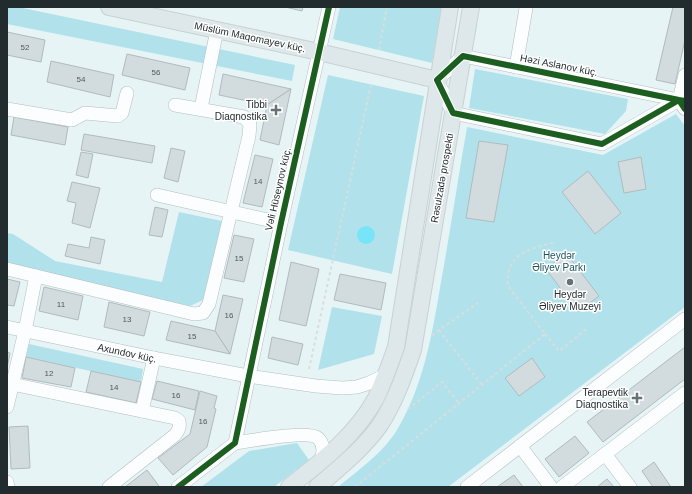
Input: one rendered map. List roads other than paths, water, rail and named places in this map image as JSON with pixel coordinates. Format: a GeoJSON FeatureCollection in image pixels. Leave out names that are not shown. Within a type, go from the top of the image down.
{"type":"FeatureCollection","features":[{"type":"Feature","properties":{"kind":"main road","name":"Müslüm Maqomayev küç."},"geometry":{"type":"LineString","coordinates":[[109,7],[319,52],[437,80]]}},
{"type":"Feature","properties":{"kind":"main road","name":"Rəsulzadə prospekti"},"geometry":{"type":"LineString","coordinates":[[289,487],[337,447],[363,418],[375,399],[386,375],[396,347],[437,80],[450,7]]}},
{"type":"Feature","properties":{"kind":"main road","name":"Rəsulzadə prospekti"},"geometry":{"type":"LineString","coordinates":[[317,487],[350,459],[379,425],[403,381],[413,350],[471,7]]}},
{"type":"Feature","properties":{"kind":"street","name":"Vəli Hüseynov küç."},"geometry":{"type":"LineString","coordinates":[[235,443],[248,376],[329,7]]}},
{"type":"Feature","properties":{"kind":"street"},"geometry":{"type":"LineString","coordinates":[[516,67],[526,8]]}},
{"type":"Feature","properties":{"kind":"street"},"geometry":{"type":"LineString","coordinates":[[201,108],[217,30]]}},
{"type":"Feature","properties":{"kind":"street"},"geometry":{"type":"LineString","coordinates":[[463,56],[437,80],[453,113],[602,144],[683,103],[685,75]]}},
{"type":"Feature","properties":{"kind":"street","name":"Həzi Aslanov küç."},"geometry":{"type":"LineString","coordinates":[[463,56],[683,103]]}},
{"type":"Feature","properties":{"kind":"street"},"geometry":{"type":"LineString","coordinates":[[7,109],[72,120],[85,113],[118,116],[122,113],[127,93]]}},
{"type":"Feature","properties":{"kind":"street"},"geometry":{"type":"LineString","coordinates":[[7,269],[194,314],[203,313],[210,304],[249,136],[250,124],[244,117],[201,108],[175,105]]}},
{"type":"Feature","properties":{"kind":"street"},"geometry":{"type":"LineString","coordinates":[[157,195],[281,223]]}},
{"type":"Feature","properties":{"kind":"street"},"geometry":{"type":"LineString","coordinates":[[7,407],[9,383],[25,331],[36,276]]}},
{"type":"Feature","properties":{"kind":"street"},"geometry":{"type":"LineString","coordinates":[[467,487],[685,319]]}},
{"type":"Feature","properties":{"kind":"street","name":"Axundov küç."},"geometry":{"type":"LineString","coordinates":[[7,327],[248,376],[316,386],[342,388],[363,385],[386,375]]}},
{"type":"Feature","properties":{"kind":"street"},"geometry":{"type":"LineString","coordinates":[[142,411],[154,358]]}},
{"type":"Feature","properties":{"kind":"street"},"geometry":{"type":"LineString","coordinates":[[9,383],[175,418],[179,421],[179,430],[175,435],[109,487]]}},
{"type":"Feature","properties":{"kind":"street"},"geometry":{"type":"LineString","coordinates":[[562,487],[685,393]]}},
{"type":"Feature","properties":{"kind":"street"},"geometry":{"type":"LineString","coordinates":[[178,487],[235,443],[298,434],[312,435],[317,437],[323,444],[324,451],[321,461]]}},
{"type":"Feature","properties":{"kind":"street"},"geometry":{"type":"LineString","coordinates":[[520,446],[551,487]]}},
{"type":"Feature","properties":{"kind":"street"},"geometry":{"type":"LineString","coordinates":[[605,454],[630,487]]}},
{"type":"Feature","properties":{"kind":"street"},"geometry":{"type":"LineString","coordinates":[[7,482],[8,487]]}},
{"type":"Feature","properties":{"kind":"water"},"geometry":{"type":"Polygon","coordinates":[[[362,226],[370,226],[375,231],[373,242],[370,244],[362,244],[357,239],[357,231],[362,226]]]}},
{"type":"Feature","properties":{"kind":"place","name":"Tibbi Diaqnostika"},"geometry":{"type":"Point","coordinates":[276,110]}},
{"type":"Feature","properties":{"kind":"place","name":"Heydər Əliyev Muzeyi"},"geometry":{"type":"Point","coordinates":[570,282]}},
{"type":"Feature","properties":{"kind":"place","name":"Terapevtik Diaqnostika"},"geometry":{"type":"Point","coordinates":[637,398]}},
{"type":"Feature","properties":{"kind":"park label","name":"Heydər Əliyev Parkı"},"geometry":{"type":"Point","coordinates":[559,260]}}]}
